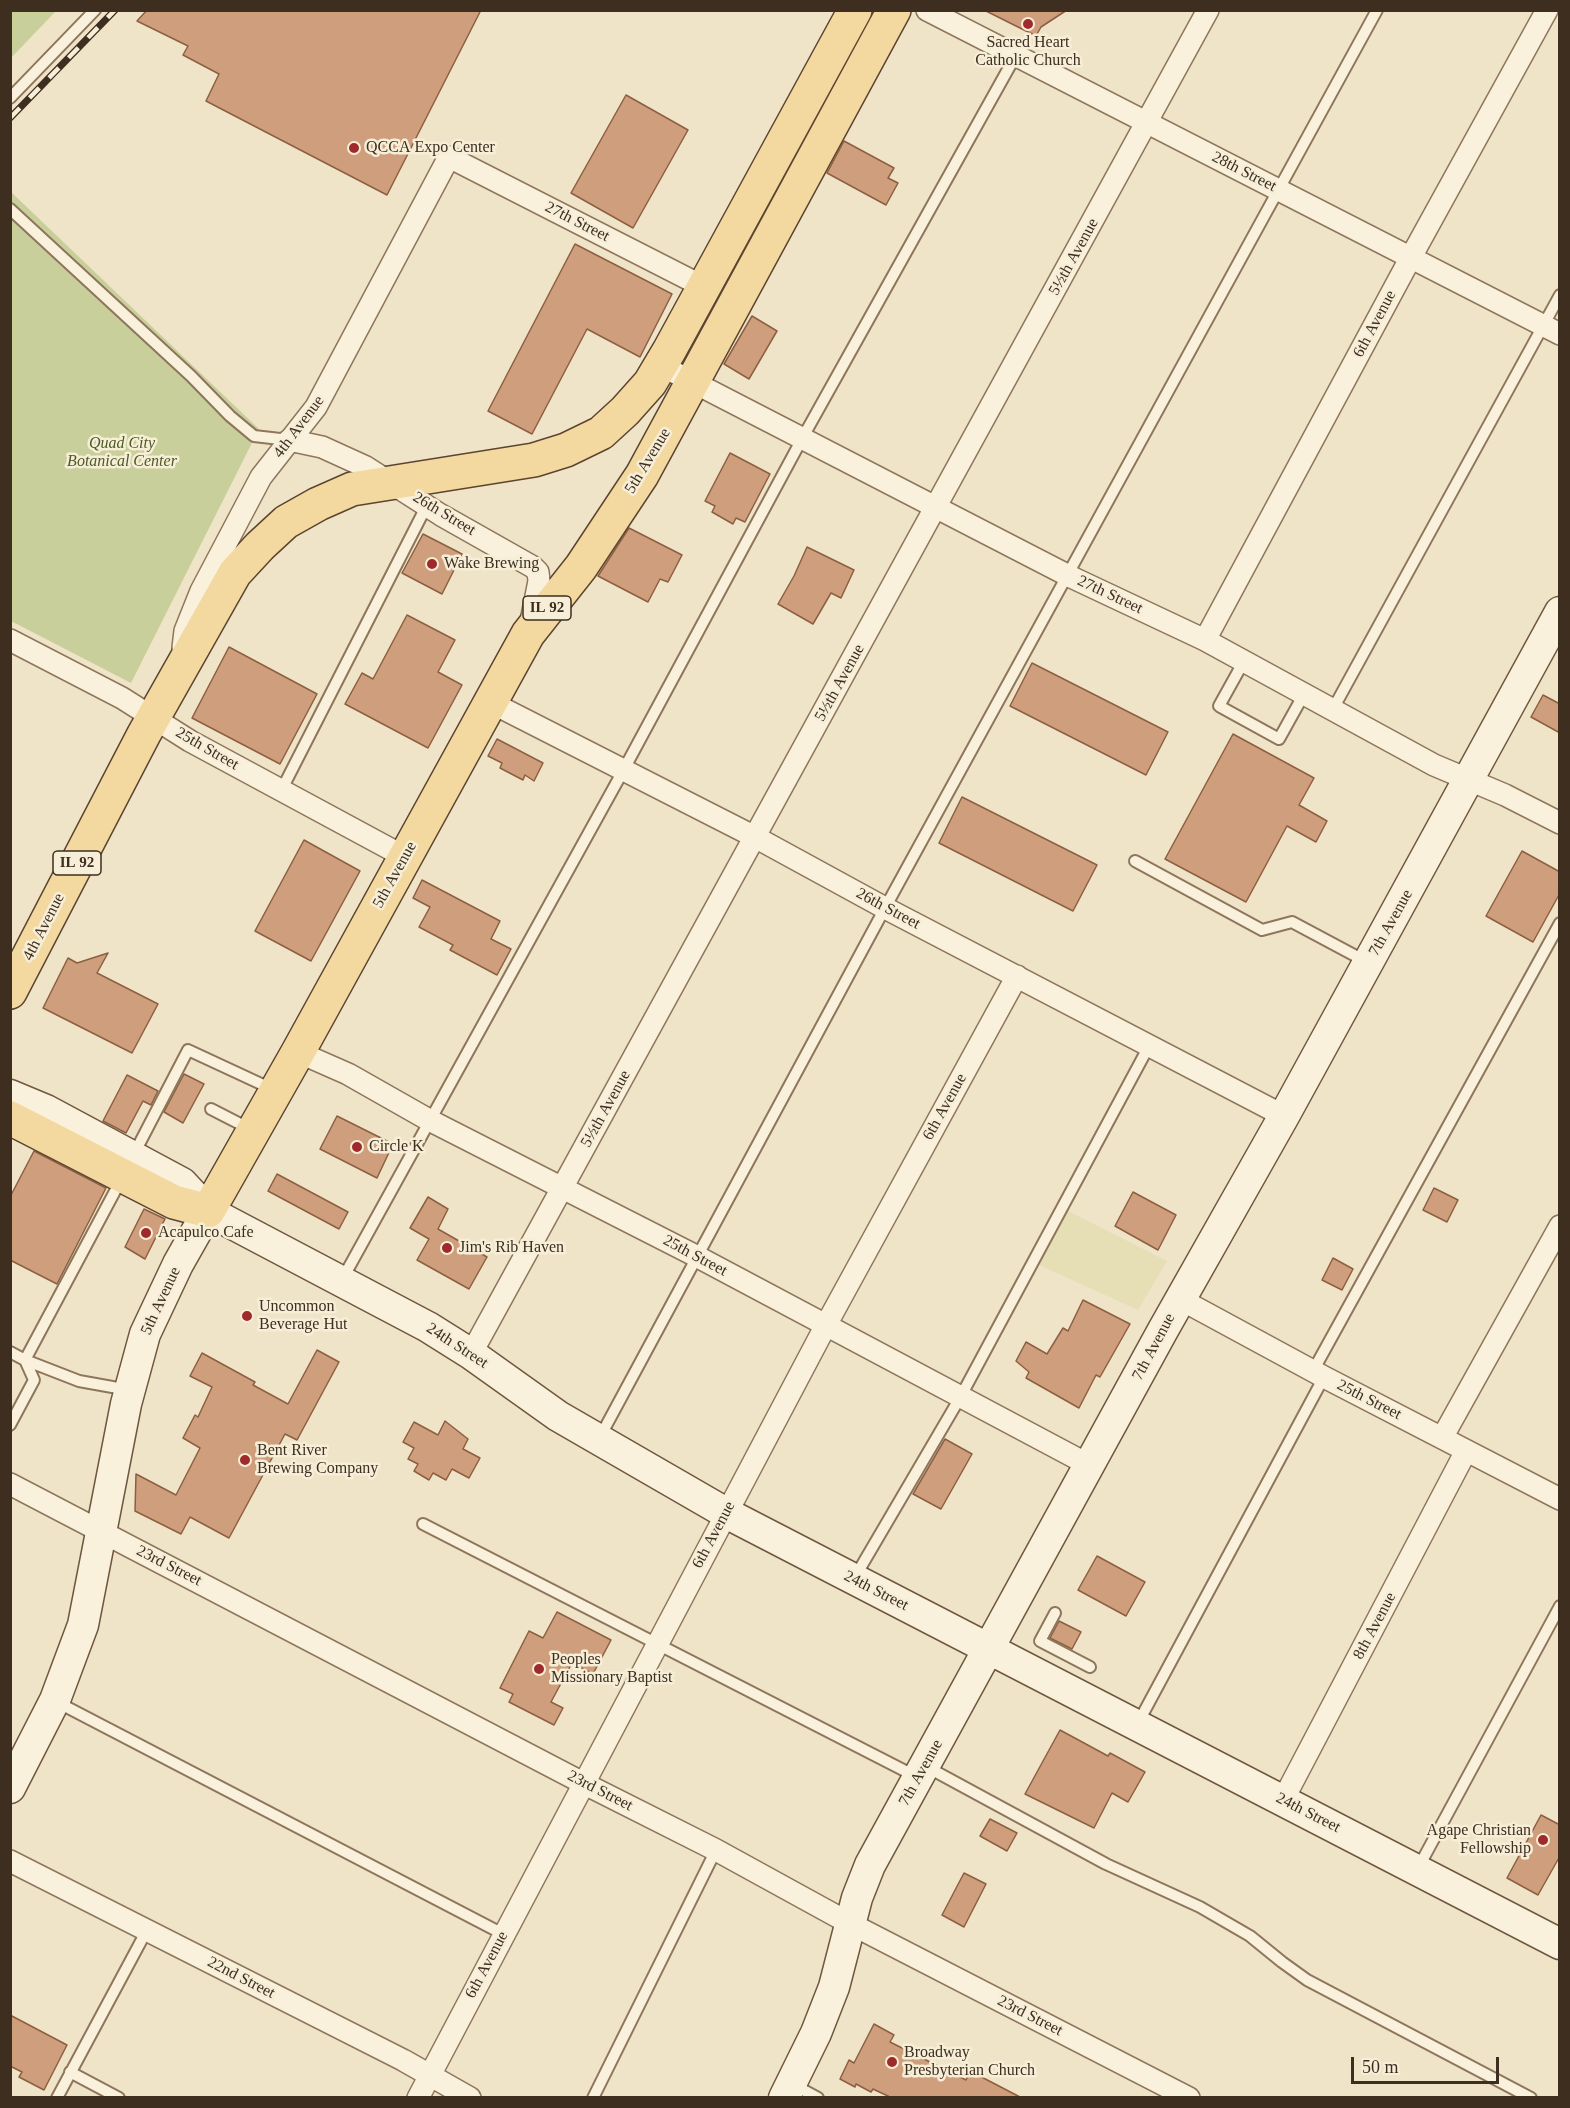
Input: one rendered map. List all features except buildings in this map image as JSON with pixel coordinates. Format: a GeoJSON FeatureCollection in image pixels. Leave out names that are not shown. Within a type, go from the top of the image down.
{"type":"FeatureCollection","features":[{"type":"Feature","properties":{"kind":"main road","name":"IL 92"},"geometry":{"type":"LineString","coordinates":[[149,725],[235,573],[286,522],[352,489],[534,460],[566,450],[600,433],[625,411],[650,383],[855,10]]}},
{"type":"Feature","properties":{"kind":"main road","name":"5th Avenue"},"geometry":{"type":"LineString","coordinates":[[208,1211],[528,634],[581,567],[635,485],[894,10]]}},
{"type":"Feature","properties":{"kind":"main road","name":"4th Avenue"},"geometry":{"type":"LineString","coordinates":[[10,992],[149,725]]}},
{"type":"Feature","properties":{"kind":"main road","name":"24th Street"},"geometry":{"type":"LineString","coordinates":[[10,1118],[128,1166],[174,1202],[208,1211]]}},
{"type":"Feature","properties":{"kind":"street","name":"28th Street"},"geometry":{"type":"LineString","coordinates":[[927,10],[1552,330]]}},
{"type":"Feature","properties":{"kind":"street","name":"5½th Avenue"},"geometry":{"type":"LineString","coordinates":[[471,1354],[1208,10]]}},
{"type":"Feature","properties":{"kind":"street","name":"6th Avenue"},"geometry":{"type":"LineString","coordinates":[[1205,640],[1547,10]]}},
{"type":"Feature","properties":{"kind":"street","name":"27th Street"},"geometry":{"type":"LineString","coordinates":[[449,157],[704,287]]}},
{"type":"Feature","properties":{"kind":"street","name":"4th Avenue"},"geometry":{"type":"LineString","coordinates":[[180,669],[185,631],[201,591],[261,477],[316,407],[449,157]]}},
{"type":"Feature","properties":{"kind":"street","name":"27th Street"},"geometry":{"type":"LineString","coordinates":[[660,365],[938,506],[1069,576],[1205,640],[1434,765],[1469,779],[1560,823]]}},
{"type":"Feature","properties":{"kind":"street","name":"26th Street"},"geometry":{"type":"LineString","coordinates":[[289,440],[322,447],[366,466],[427,505],[518,557],[538,572],[539,581],[528,634]]}},
{"type":"Feature","properties":{"kind":"street","name":"7th Avenue"},"geometry":{"type":"LineString","coordinates":[[787,2090],[816,2033],[834,1987],[849,1923],[870,1866],[1560,612]]}},
{"type":"Feature","properties":{"kind":"street","name":"25th Street"},"geometry":{"type":"LineString","coordinates":[[10,640],[122,698],[149,725],[190,741],[405,857]]}},
{"type":"Feature","properties":{"kind":"street","name":"26th Street"},"geometry":{"type":"LineString","coordinates":[[490,702],[755,837],[885,909],[1284,1116]]}},
{"type":"Feature","properties":{"kind":"street","name":"6th Avenue"},"geometry":{"type":"LineString","coordinates":[[418,2097],[826,1325],[1017,976]]}},
{"type":"Feature","properties":{"kind":"street","name":"25th Street"},"geometry":{"type":"LineString","coordinates":[[298,1052],[348,1074],[429,1120],[696,1256],[1089,1465]]}},
{"type":"Feature","properties":{"kind":"street","name":"24th Street"},"geometry":{"type":"LineString","coordinates":[[10,1095],[46,1110],[128,1166]]}},
{"type":"Feature","properties":{"kind":"street","name":"24th Street"},"geometry":{"type":"LineString","coordinates":[[208,1211],[428,1327],[471,1354],[558,1416],[726,1513],[1417,1870],[1556,1935]]}},
{"type":"Feature","properties":{"kind":"street","name":"5th Avenue"},"geometry":{"type":"LineString","coordinates":[[10,1788],[55,1700],[83,1625],[92,1590],[100,1532],[114,1474],[129,1390],[145,1334],[178,1264],[208,1211]]}},
{"type":"Feature","properties":{"kind":"street"},"geometry":{"type":"LineString","coordinates":[[1442,1438],[1560,1226]]}},
{"type":"Feature","properties":{"kind":"street","name":"25th Street"},"geometry":{"type":"LineString","coordinates":[[1180,1299],[1318,1374],[1560,1499]]}},
{"type":"Feature","properties":{"kind":"street","name":"8th Avenue"},"geometry":{"type":"LineString","coordinates":[[1283,1800],[1466,1451]]}},
{"type":"Feature","properties":{"kind":"street","name":"23rd Street"},"geometry":{"type":"LineString","coordinates":[[10,1484],[716,1850],[849,1923],[1189,2097]]}},
{"type":"Feature","properties":{"kind":"street","name":"22nd Street"},"geometry":{"type":"LineString","coordinates":[[10,1861],[470,2097]]}},
{"type":"Feature","properties":{"kind":"lane"},"geometry":{"type":"LineString","coordinates":[[10,98],[95,10]]}},
{"type":"Feature","properties":{"kind":"lane"},"geometry":{"type":"LineString","coordinates":[[598,1440],[885,909],[1377,10]]}},
{"type":"Feature","properties":{"kind":"lane"},"geometry":{"type":"LineString","coordinates":[[341,1281],[623,771],[803,437],[1016,55]]}},
{"type":"Feature","properties":{"kind":"lane"},"geometry":{"type":"LineString","coordinates":[[10,209],[254,436],[289,440]]}},
{"type":"Feature","properties":{"kind":"lane"},"geometry":{"type":"LineString","coordinates":[[1333,710],[1552,330],[1560,295]]}},
{"type":"Feature","properties":{"kind":"lane"},"geometry":{"type":"LineString","coordinates":[[281,791],[427,505]]}},
{"type":"Feature","properties":{"kind":"lane"},"geometry":{"type":"LineString","coordinates":[[1244,661],[1219,706],[1279,739],[1304,693]]}},
{"type":"Feature","properties":{"kind":"lane"},"geometry":{"type":"LineString","coordinates":[[1135,861],[1262,930],[1292,922],[1368,963]]}},
{"type":"Feature","properties":{"kind":"lane"},"geometry":{"type":"LineString","coordinates":[[1137,1725],[1318,1374],[1560,923]]}},
{"type":"Feature","properties":{"kind":"lane"},"geometry":{"type":"LineString","coordinates":[[854,1580],[961,1396],[1149,1046]]}},
{"type":"Feature","properties":{"kind":"lane"},"geometry":{"type":"LineString","coordinates":[[25,1360],[189,1050],[276,1091]]}},
{"type":"Feature","properties":{"kind":"lane"},"geometry":{"type":"LineString","coordinates":[[211,1109],[253,1131]]}},
{"type":"Feature","properties":{"kind":"lane"},"geometry":{"type":"LineString","coordinates":[[10,1352],[79,1381],[129,1390]]}},
{"type":"Feature","properties":{"kind":"lane"},"geometry":{"type":"LineString","coordinates":[[10,1425],[34,1380],[25,1360]]}},
{"type":"Feature","properties":{"kind":"lane"},"geometry":{"type":"LineString","coordinates":[[423,1524],[657,1642],[1200,1907],[1250,1936],[1307,1980],[1531,2097]]}},
{"type":"Feature","properties":{"kind":"lane"},"geometry":{"type":"LineString","coordinates":[[1417,1870],[1560,1606]]}},
{"type":"Feature","properties":{"kind":"lane"},"geometry":{"type":"LineString","coordinates":[[1055,1613],[1040,1641],[1090,1666]]}},
{"type":"Feature","properties":{"kind":"lane"},"geometry":{"type":"LineString","coordinates":[[55,1700],[503,1934]]}},
{"type":"Feature","properties":{"kind":"lane"},"geometry":{"type":"LineString","coordinates":[[593,2097],[716,1850]]}},
{"type":"Feature","properties":{"kind":"lane"},"geometry":{"type":"LineString","coordinates":[[57,2097],[147,1930]]}},
{"type":"Feature","properties":{"kind":"lane"},"geometry":{"type":"LineString","coordinates":[[70,2072],[119,2097]]}},
{"type":"Feature","properties":{"kind":"lane"},"geometry":{"type":"LineString","coordinates":[[787,2090],[818,2097]]}},
{"type":"Feature","properties":{"kind":"shaded area"},"geometry":{"type":"Polygon","coordinates":[[[1068,1211],[1167,1261],[1138,1310],[1039,1265],[1068,1211]]]}},
{"type":"Feature","properties":{"kind":"green space"},"geometry":{"type":"Polygon","coordinates":[[[10,11],[56,11],[11,58],[10,11]]]}},
{"type":"Feature","properties":{"kind":"green space","name":"Quad City Botanical Center"},"geometry":{"type":"Polygon","coordinates":[[[10,191],[259,429],[131,683],[11,621],[10,191]]]}},
{"type":"Feature","properties":{"kind":"railway"},"geometry":{"type":"LineString","coordinates":[[10,118],[115,10]]}},
{"type":"Feature","properties":{"kind":"place","name":"Sacred Heart Catholic Church"},"geometry":{"type":"Point","coordinates":[1028,24]}},
{"type":"Feature","properties":{"kind":"place","name":"QCCA Expo Center"},"geometry":{"type":"Point","coordinates":[354,148]}},
{"type":"Feature","properties":{"kind":"place","name":"Wake Brewing"},"geometry":{"type":"Point","coordinates":[432,564]}},
{"type":"Feature","properties":{"kind":"place","name":"Circle K"},"geometry":{"type":"Point","coordinates":[357,1147]}},
{"type":"Feature","properties":{"kind":"place","name":"Acapulco Cafe"},"geometry":{"type":"Point","coordinates":[146,1233]}},
{"type":"Feature","properties":{"kind":"place","name":"Jim's Rib Haven"},"geometry":{"type":"Point","coordinates":[447,1248]}},
{"type":"Feature","properties":{"kind":"place","name":"Uncommon Beverage Hut"},"geometry":{"type":"Point","coordinates":[247,1316]}},
{"type":"Feature","properties":{"kind":"place","name":"Bent River Brewing Company"},"geometry":{"type":"Point","coordinates":[245,1460]}},
{"type":"Feature","properties":{"kind":"place","name":"Peoples Missionary Baptist"},"geometry":{"type":"Point","coordinates":[539,1669]}},
{"type":"Feature","properties":{"kind":"place","name":"Agape Christian Fellowship"},"geometry":{"type":"Point","coordinates":[1543,1840]}},
{"type":"Feature","properties":{"kind":"place","name":"Broadway Presbyterian Church"},"geometry":{"type":"Point","coordinates":[892,2062]}}]}
